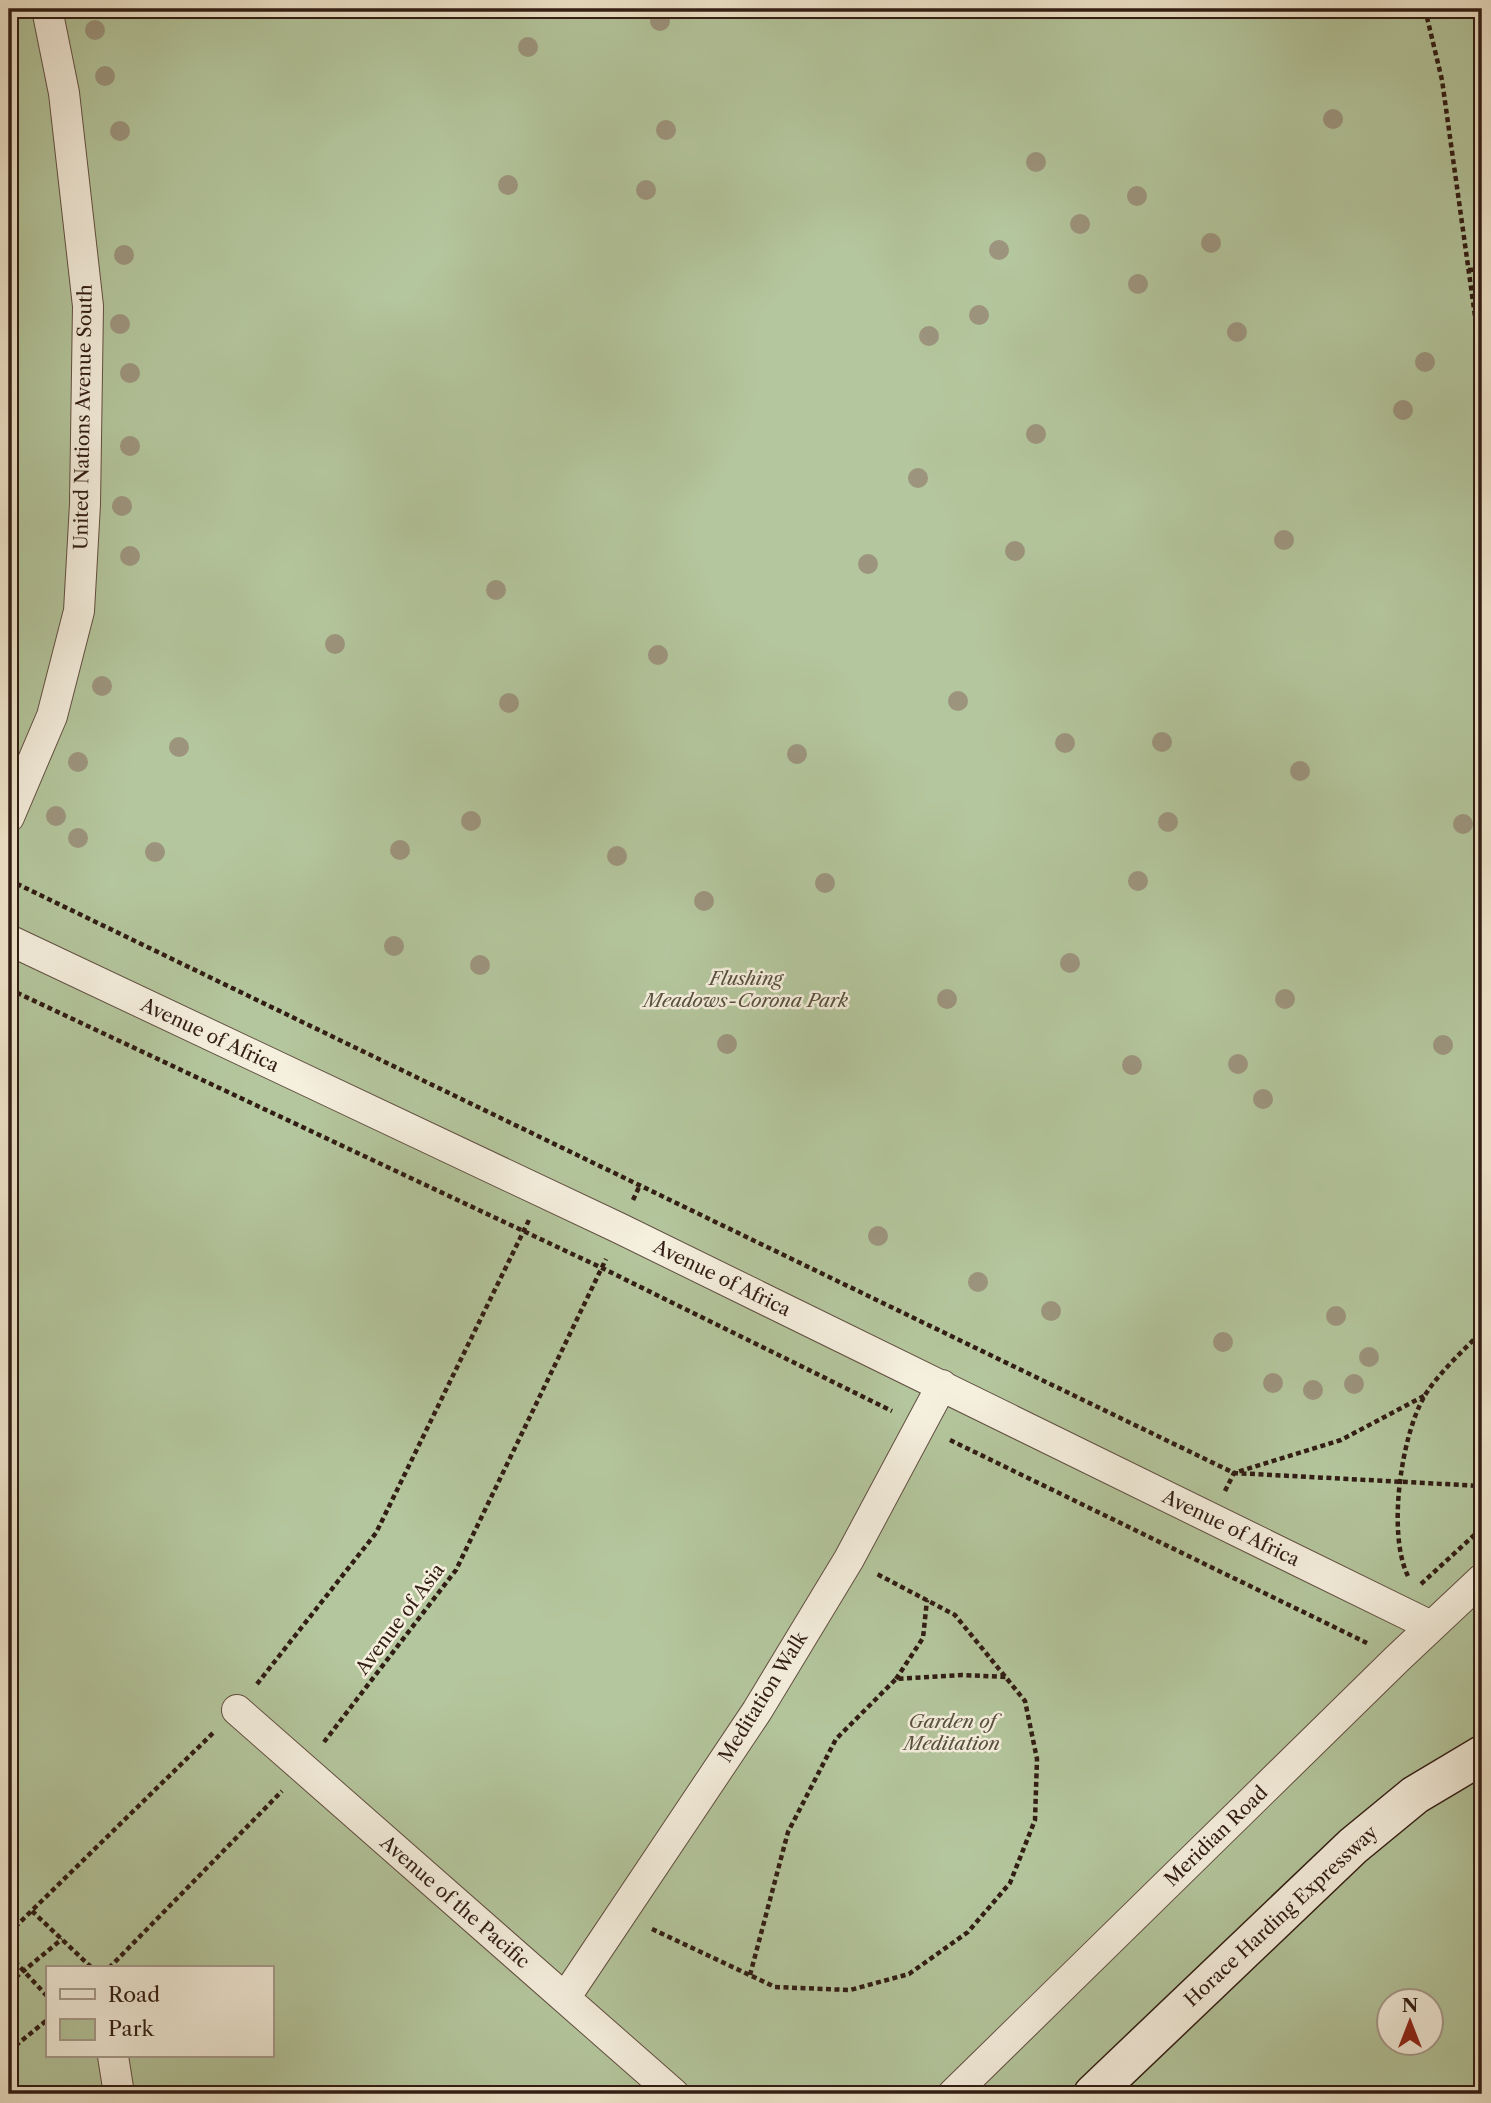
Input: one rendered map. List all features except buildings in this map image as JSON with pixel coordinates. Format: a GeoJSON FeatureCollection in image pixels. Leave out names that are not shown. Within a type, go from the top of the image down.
{"type":"FeatureCollection","features":[{"type":"Feature","properties":{"kind":"main road","name":"Horace Harding Expressway"},"geometry":{"type":"LineString","coordinates":[[1093,2094],[1353,1846],[1415,1795],[1482,1755]]}},
{"type":"Feature","properties":{"kind":"street","name":"United Nations Avenue South"},"geometry":{"type":"LineString","coordinates":[[9,817],[52,716],[79,611],[85,504],[88,306],[64,93],[47,9]]}},
{"type":"Feature","properties":{"kind":"street","name":"Avenue of Africa"},"geometry":{"type":"LineString","coordinates":[[9,940],[619,1228],[1431,1626]]}},
{"type":"Feature","properties":{"kind":"street","name":"Meditation Walk"},"geometry":{"type":"LineString","coordinates":[[565,1998],[757,1711],[849,1559],[942,1385]]}},
{"type":"Feature","properties":{"kind":"street","name":"Meridian Road"},"geometry":{"type":"LineString","coordinates":[[953,2094],[1482,1579]]}},
{"type":"Feature","properties":{"kind":"street","name":"Avenue of the Pacific"},"geometry":{"type":"LineString","coordinates":[[237,1710],[674,2094]]}},
{"type":"Feature","properties":{"kind":"street"},"geometry":{"type":"LineString","coordinates":[[113,2058],[119,2094]]}},
{"type":"Feature","properties":{"kind":"path"},"geometry":{"type":"LineString","coordinates":[[1425,9],[1442,80],[1482,366]]}},
{"type":"Feature","properties":{"kind":"path"},"geometry":{"type":"LineString","coordinates":[[1468,270],[1482,269]]}},
{"type":"Feature","properties":{"kind":"path"},"geometry":{"type":"LineString","coordinates":[[1475,313],[1482,313]]}},
{"type":"Feature","properties":{"kind":"path"},"geometry":{"type":"LineString","coordinates":[[9,880],[564,1151],[640,1185],[1234,1473],[1482,1486]]}},
{"type":"Feature","properties":{"kind":"path"},"geometry":{"type":"LineString","coordinates":[[9,989],[602,1268],[1397,1659]]}},
{"type":"Feature","properties":{"kind":"path"},"geometry":{"type":"LineString","coordinates":[[9,1933],[237,1710],[376,1533],[564,1151]]}},
{"type":"Feature","properties":{"kind":"path","name":"Avenue of Asia"},"geometry":{"type":"LineString","coordinates":[[111,1966],[303,1769],[456,1570],[640,1185]]}},
{"type":"Feature","properties":{"kind":"path"},"geometry":{"type":"LineString","coordinates":[[1211,1520],[1234,1473],[1341,1440],[1424,1396],[1481,1333],[1482,1310]]}},
{"type":"Feature","properties":{"kind":"path"},"geometry":{"type":"LineString","coordinates":[[1410,1579],[1405,1569],[1399,1531],[1401,1482],[1408,1440],[1424,1396]]}},
{"type":"Feature","properties":{"kind":"path"},"geometry":{"type":"LineString","coordinates":[[623,1915],[775,1987],[849,1990],[909,1974],[968,1932],[1010,1884],[1035,1820],[1037,1759],[1025,1701],[955,1615],[849,1559]]}},
{"type":"Feature","properties":{"kind":"path"},"geometry":{"type":"LineString","coordinates":[[750,1975],[788,1832],[836,1739],[896,1679],[923,1638],[927,1600]]}},
{"type":"Feature","properties":{"kind":"path"},"geometry":{"type":"LineString","coordinates":[[896,1679],[962,1675],[1006,1677]]}},
{"type":"Feature","properties":{"kind":"path"},"geometry":{"type":"LineString","coordinates":[[32,1911],[90,1966]]}},
{"type":"Feature","properties":{"kind":"path"},"geometry":{"type":"LineString","coordinates":[[9,1983],[62,1939]]}},
{"type":"Feature","properties":{"kind":"path"},"geometry":{"type":"LineString","coordinates":[[9,1955],[46,1995]]}},
{"type":"Feature","properties":{"kind":"path"},"geometry":{"type":"LineString","coordinates":[[9,2051],[46,2021]]}},
{"type":"Feature","properties":{"kind":"green space","name":"Flushing Meadows-Corona Park"},"geometry":{"type":"Polygon","coordinates":[[[9,9],[1482,9],[1482,2094],[9,2094],[9,9]]]}},
{"type":"Feature","properties":{"kind":"park label","name":"Garden of Meditation"},"geometry":{"type":"Point","coordinates":[952,1732]}}]}
